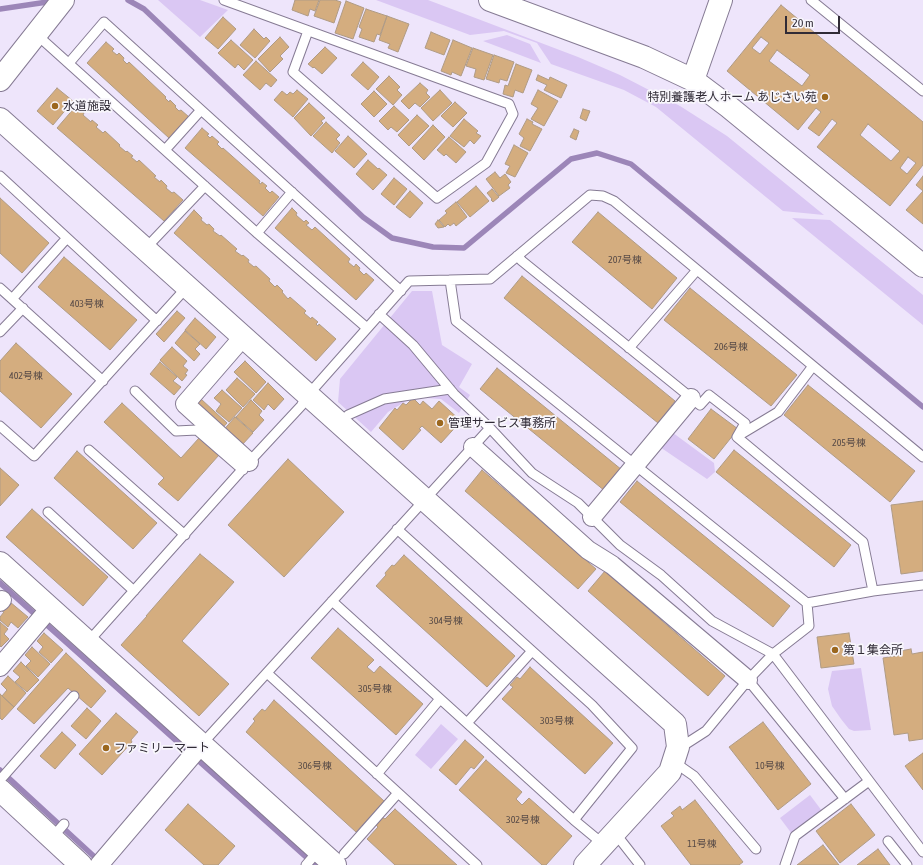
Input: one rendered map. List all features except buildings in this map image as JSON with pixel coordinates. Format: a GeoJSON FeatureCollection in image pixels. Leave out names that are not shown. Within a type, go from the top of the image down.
{"type":"FeatureCollection","features":[{"type":"Feature","properties":{"kind":"street"},"geometry":{"type":"LineString","coordinates":[[490,0],[644,57],[693,80],[729,107],[923,266]]}},
{"type":"Feature","properties":{"kind":"street"},"geometry":{"type":"LineString","coordinates":[[693,80],[721,0]]}},
{"type":"Feature","properties":{"kind":"street"},"geometry":{"type":"LineString","coordinates":[[0,80],[60,4]]}},
{"type":"Feature","properties":{"kind":"street"},"geometry":{"type":"LineString","coordinates":[[0,119],[675,724],[678,747],[670,772],[585,865]]}},
{"type":"Feature","properties":{"kind":"street"},"geometry":{"type":"LineString","coordinates":[[243,337],[185,404],[246,466]]}},
{"type":"Feature","properties":{"kind":"street"},"geometry":{"type":"LineString","coordinates":[[592,517],[691,398]]}},
{"type":"Feature","properties":{"kind":"street"},"geometry":{"type":"LineString","coordinates":[[472,447],[588,550],[612,566],[748,680]]}},
{"type":"Feature","properties":{"kind":"street"},"geometry":{"type":"LineString","coordinates":[[0,563],[49,609],[88,642],[201,745],[313,857],[339,859]]}},
{"type":"Feature","properties":{"kind":"street"},"geometry":{"type":"LineString","coordinates":[[0,666],[49,609]]}},
{"type":"Feature","properties":{"kind":"street"},"geometry":{"type":"LineString","coordinates":[[103,861],[201,745]]}},
{"type":"Feature","properties":{"kind":"street"},"geometry":{"type":"LineString","coordinates":[[2,780],[58,830],[81,865]]}},
{"type":"Feature","properties":{"kind":"lane"},"geometry":{"type":"LineString","coordinates":[[224,0],[509,104],[513,114],[486,163],[436,198],[293,72],[308,31]]}},
{"type":"Feature","properties":{"kind":"lane"},"geometry":{"type":"LineString","coordinates":[[811,0],[923,92]]}},
{"type":"Feature","properties":{"kind":"lane"},"geometry":{"type":"LineString","coordinates":[[69,63],[104,22],[400,291]]}},
{"type":"Feature","properties":{"kind":"lane"},"geometry":{"type":"LineString","coordinates":[[36,34],[256,233],[367,328]]}},
{"type":"Feature","properties":{"kind":"lane"},"geometry":{"type":"LineString","coordinates":[[165,150],[201,110]]}},
{"type":"Feature","properties":{"kind":"lane"},"geometry":{"type":"LineString","coordinates":[[0,176],[157,321]]}},
{"type":"Feature","properties":{"kind":"lane"},"geometry":{"type":"LineString","coordinates":[[145,249],[205,186]]}},
{"type":"Feature","properties":{"kind":"lane"},"geometry":{"type":"LineString","coordinates":[[256,233],[292,192]]}},
{"type":"Feature","properties":{"kind":"lane"},"geometry":{"type":"LineString","coordinates":[[88,642],[301,406],[308,395],[409,281],[490,279],[590,195],[603,196],[614,201],[923,457]]}},
{"type":"Feature","properties":{"kind":"lane"},"geometry":{"type":"LineString","coordinates":[[12,299],[67,238]]}},
{"type":"Feature","properties":{"kind":"lane"},"geometry":{"type":"LineString","coordinates":[[517,256],[700,405],[710,395],[745,423],[738,437]]}},
{"type":"Feature","properties":{"kind":"lane"},"geometry":{"type":"LineString","coordinates":[[629,348],[697,270]]}},
{"type":"Feature","properties":{"kind":"lane"},"geometry":{"type":"LineString","coordinates":[[450,280],[456,321],[807,603],[809,626],[773,654],[748,680],[706,731],[675,756],[756,849]]}},
{"type":"Feature","properties":{"kind":"lane"},"geometry":{"type":"LineString","coordinates":[[0,426],[34,456],[187,287]]}},
{"type":"Feature","properties":{"kind":"lane"},"geometry":{"type":"LineString","coordinates":[[0,288],[103,381]]}},
{"type":"Feature","properties":{"kind":"lane"},"geometry":{"type":"LineString","coordinates":[[0,332],[23,308]]}},
{"type":"Feature","properties":{"kind":"lane"},"geometry":{"type":"LineString","coordinates":[[380,314],[413,345],[450,389],[490,428],[532,473],[578,503],[620,545],[661,575],[712,620],[773,654],[923,852]]}},
{"type":"Feature","properties":{"kind":"lane"},"geometry":{"type":"LineString","coordinates":[[738,437],[778,412],[813,366]]}},
{"type":"Feature","properties":{"kind":"lane"},"geometry":{"type":"LineString","coordinates":[[348,415],[384,399],[450,389]]}},
{"type":"Feature","properties":{"kind":"lane"},"geometry":{"type":"LineString","coordinates":[[135,391],[176,431],[197,430],[246,466]]}},
{"type":"Feature","properties":{"kind":"lane"},"geometry":{"type":"LineString","coordinates":[[201,745],[490,428]]}},
{"type":"Feature","properties":{"kind":"lane"},"geometry":{"type":"LineString","coordinates":[[738,437],[863,542],[873,591]]}},
{"type":"Feature","properties":{"kind":"lane"},"geometry":{"type":"LineString","coordinates":[[89,450],[185,535]]}},
{"type":"Feature","properties":{"kind":"lane"},"geometry":{"type":"LineString","coordinates":[[48,512],[134,591]]}},
{"type":"Feature","properties":{"kind":"lane"},"geometry":{"type":"LineString","coordinates":[[397,529],[592,704],[632,748],[574,820]]}},
{"type":"Feature","properties":{"kind":"lane"},"geometry":{"type":"LineString","coordinates":[[807,603],[873,591],[923,585]]}},
{"type":"Feature","properties":{"kind":"lane"},"geometry":{"type":"LineString","coordinates":[[332,601],[574,820],[609,839],[640,865]]}},
{"type":"Feature","properties":{"kind":"lane"},"geometry":{"type":"LineString","coordinates":[[467,723],[532,651]]}},
{"type":"Feature","properties":{"kind":"lane"},"geometry":{"type":"LineString","coordinates":[[266,673],[477,865]]}},
{"type":"Feature","properties":{"kind":"lane"},"geometry":{"type":"LineString","coordinates":[[748,680],[845,799]]}},
{"type":"Feature","properties":{"kind":"lane"},"geometry":{"type":"LineString","coordinates":[[2,780],[74,696]]}},
{"type":"Feature","properties":{"kind":"lane"},"geometry":{"type":"LineString","coordinates":[[377,774],[440,699]]}},
{"type":"Feature","properties":{"kind":"lane"},"geometry":{"type":"LineString","coordinates":[[785,865],[795,836],[869,781]]}},
{"type":"Feature","properties":{"kind":"lane"},"geometry":{"type":"LineString","coordinates":[[339,859],[398,793]]}},
{"type":"Feature","properties":{"kind":"lane"},"geometry":{"type":"LineString","coordinates":[[888,841],[907,865]]}},
{"type":"Feature","properties":{"kind":"shaded area"},"geometry":{"type":"Polygon","coordinates":[[[158,0],[200,0],[228,10],[200,37],[158,0]]]}},
{"type":"Feature","properties":{"kind":"shaded area"},"geometry":{"type":"Polygon","coordinates":[[[376,0],[428,0],[578,57],[620,75],[680,106],[727,136],[824,215],[783,211],[656,107],[624,90],[551,64],[537,43],[504,31],[470,35],[376,0]]]}},
{"type":"Feature","properties":{"kind":"shaded area"},"geometry":{"type":"Polygon","coordinates":[[[507,35],[530,44],[541,63],[483,41],[507,35]]]}},
{"type":"Feature","properties":{"kind":"shaded area"},"geometry":{"type":"Polygon","coordinates":[[[792,218],[830,220],[923,295],[923,325],[792,218]]]}},
{"type":"Feature","properties":{"kind":"shaded area"},"geometry":{"type":"Polygon","coordinates":[[[412,291],[432,291],[442,345],[472,364],[459,387],[470,395],[459,413],[441,399],[413,397],[388,412],[371,432],[338,402],[340,379],[412,291]]]}},
{"type":"Feature","properties":{"kind":"shaded area"},"geometry":{"type":"Polygon","coordinates":[[[669,430],[714,463],[715,472],[707,479],[657,445],[669,430]]]}},
{"type":"Feature","properties":{"kind":"shaded area"},"geometry":{"type":"Polygon","coordinates":[[[861,668],[871,730],[854,731],[849,729],[832,706],[828,689],[832,671],[861,668]]]}},
{"type":"Feature","properties":{"kind":"shaded area"},"geometry":{"type":"Polygon","coordinates":[[[441,724],[458,739],[431,769],[415,755],[441,724]]]}},
{"type":"Feature","properties":{"kind":"shaded area"},"geometry":{"type":"Polygon","coordinates":[[[810,795],[822,811],[792,834],[780,818],[810,795]]]}},
{"type":"Feature","properties":{"kind":"waterway"},"geometry":{"type":"LineString","coordinates":[[128,0],[144,9],[363,217],[392,238],[433,247],[464,248],[571,159],[597,153],[631,164],[923,407]]}},
{"type":"Feature","properties":{"kind":"waterway"},"geometry":{"type":"LineString","coordinates":[[0,9],[54,1]]}},
{"type":"Feature","properties":{"kind":"waterway"},"geometry":{"type":"LineString","coordinates":[[0,583],[315,865]]}},
{"type":"Feature","properties":{"kind":"waterway"},"geometry":{"type":"LineString","coordinates":[[0,770],[99,861]]}},
{"type":"Feature","properties":{"kind":"place","name":"特別養護老人ホーム あじさい苑"},"geometry":{"type":"Point","coordinates":[825,97]}},
{"type":"Feature","properties":{"kind":"place","name":"水道施設"},"geometry":{"type":"Point","coordinates":[55,106]}},
{"type":"Feature","properties":{"kind":"place","name":"管理サービス事務所"},"geometry":{"type":"Point","coordinates":[440,423]}},
{"type":"Feature","properties":{"kind":"place","name":"第１集会所"},"geometry":{"type":"Point","coordinates":[835,650]}},
{"type":"Feature","properties":{"kind":"place","name":"ファミリーマート"},"geometry":{"type":"Point","coordinates":[106,748]}}]}
